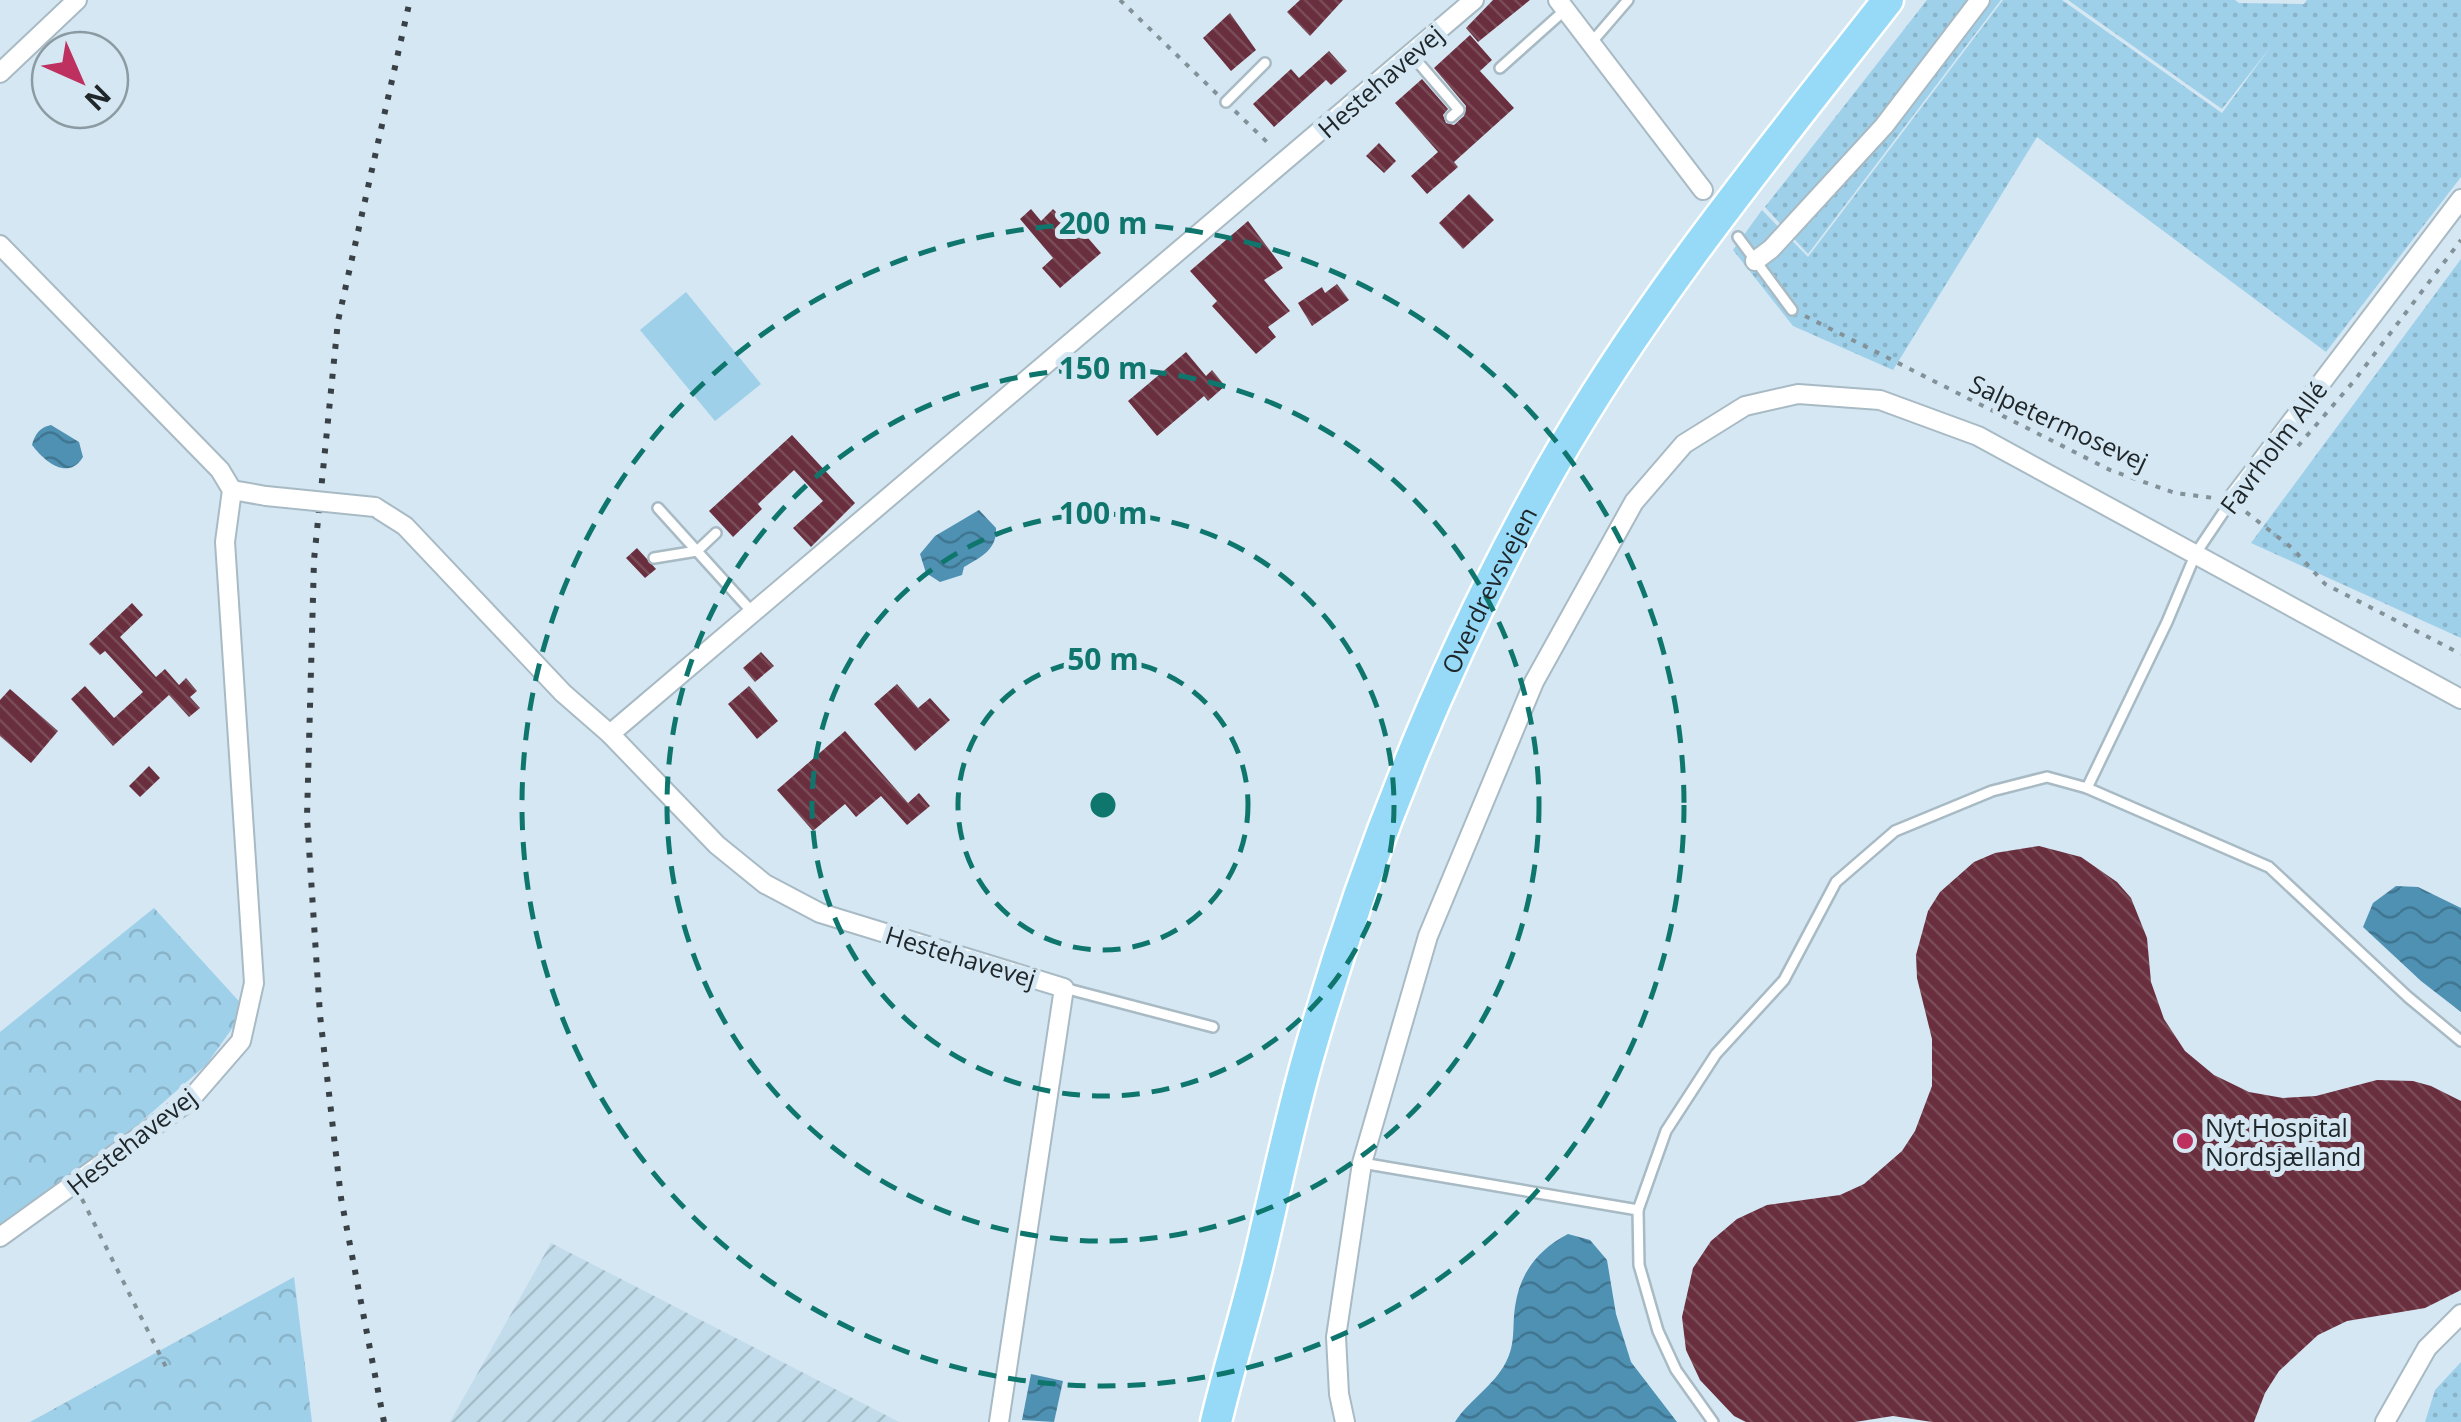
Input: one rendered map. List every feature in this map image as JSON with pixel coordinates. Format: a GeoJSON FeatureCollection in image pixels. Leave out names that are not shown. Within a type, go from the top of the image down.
{"type":"FeatureCollection","features":[{"type":"Feature","properties":{"kind":"main road","name":"Overdrevsvejen"},"geometry":{"type":"LineString","coordinates":[[1216,1422],[1309,1056],[1368,873],[1495,572],[1554,464],[1675,279],[1888,0]]}},
{"type":"Feature","properties":{"kind":"main road","name":"Overdrevsvejen"},"geometry":{"type":"LineString","coordinates":[[1239,1422],[1258,1264]]}},
{"type":"Feature","properties":{"kind":"street"},"geometry":{"type":"LineString","coordinates":[[0,72],[78,0]]}},
{"type":"Feature","properties":{"kind":"street","name":"Hestehavevej"},"geometry":{"type":"LineString","coordinates":[[610,734],[1474,0]]}},
{"type":"Feature","properties":{"kind":"street"},"geometry":{"type":"LineString","coordinates":[[1755,260],[1770,250],[1884,126],[1980,0]]}},
{"type":"Feature","properties":{"kind":"street"},"geometry":{"type":"LineString","coordinates":[[1561,5],[1703,190]]}},
{"type":"Feature","properties":{"kind":"street","name":"Favrholm Allé"},"geometry":{"type":"LineString","coordinates":[[2228,504],[2461,199]]}},
{"type":"Feature","properties":{"kind":"street"},"geometry":{"type":"LineString","coordinates":[[0,245],[220,470],[232,490]]}},
{"type":"Feature","properties":{"kind":"street"},"geometry":{"type":"LineString","coordinates":[[1345,1422],[1339,1394],[1336,1337],[1362,1163],[1428,936],[1534,682],[1634,502],[1684,444],[1745,406],[1798,394],[1880,400],[1978,436],[2461,699]]}},
{"type":"Feature","properties":{"kind":"street","name":"Hestehavevej"},"geometry":{"type":"LineString","coordinates":[[0,1237],[189,1101],[241,1040],[254,983],[225,542],[232,490],[375,507],[405,526],[563,692],[610,734],[717,845],[765,884],[820,912],[1064,988],[999,1422]]}},
{"type":"Feature","properties":{"kind":"street"},"geometry":{"type":"LineString","coordinates":[[2385,1422],[2427,1348],[2461,1314]]}},
{"type":"Feature","properties":{"kind":"lane"},"geometry":{"type":"LineString","coordinates":[[1591,44],[1628,0]]}},
{"type":"Feature","properties":{"kind":"lane"},"geometry":{"type":"LineString","coordinates":[[1500,68],[1561,5]]}},
{"type":"Feature","properties":{"kind":"lane"},"geometry":{"type":"LineString","coordinates":[[1411,54],[1460,110],[1451,116]]}},
{"type":"Feature","properties":{"kind":"lane"},"geometry":{"type":"LineString","coordinates":[[1226,102],[1266,63]]}},
{"type":"Feature","properties":{"kind":"lane"},"geometry":{"type":"LineString","coordinates":[[1738,237],[1792,310]]}},
{"type":"Feature","properties":{"kind":"lane","name":"Favrholm Allé"},"geometry":{"type":"LineString","coordinates":[[2087,788],[2196,553],[2228,504]]}},
{"type":"Feature","properties":{"kind":"lane"},"geometry":{"type":"LineString","coordinates":[[658,508],[753,613]]}},
{"type":"Feature","properties":{"kind":"lane"},"geometry":{"type":"LineString","coordinates":[[654,558],[697,551],[716,533]]}},
{"type":"Feature","properties":{"kind":"lane"},"geometry":{"type":"LineString","coordinates":[[1713,1422],[1676,1370],[1658,1331],[1639,1265],[1638,1210],[1666,1131],[1716,1054],[1784,980],[1836,882],[1895,832],[1992,791],[2047,777],[2087,788],[2269,867],[2461,1042]]}},
{"type":"Feature","properties":{"kind":"lane"},"geometry":{"type":"LineString","coordinates":[[1064,988],[1213,1027]]}},
{"type":"Feature","properties":{"kind":"lane"},"geometry":{"type":"LineString","coordinates":[[1362,1163],[1638,1210]]}},
{"type":"Feature","properties":{"kind":"path"},"geometry":{"type":"LineString","coordinates":[[1120,0],[1286,161]]}},
{"type":"Feature","properties":{"kind":"path"},"geometry":{"type":"LineString","coordinates":[[2291,455],[2354,381],[2461,240]]}},
{"type":"Feature","properties":{"kind":"path","name":"Salpetermosevej"},"geometry":{"type":"LineString","coordinates":[[1792,310],[2110,470],[2175,493],[2210,497],[2248,514],[2292,548],[2325,584],[2461,654]]}},
{"type":"Feature","properties":{"kind":"path"},"geometry":{"type":"LineString","coordinates":[[2248,514],[2254,502]]}},
{"type":"Feature","properties":{"kind":"path"},"geometry":{"type":"LineString","coordinates":[[74,1185],[167,1369]]}},
{"type":"Feature","properties":{"kind":"shaded area"},"geometry":{"type":"Polygon","coordinates":[[[551,1243],[899,1422],[450,1422],[551,1243]]]}},
{"type":"Feature","properties":{"kind":"green space"},"geometry":{"type":"Polygon","coordinates":[[[1927,0],[2001,0],[1808,254],[1765,207],[1927,0]]]}},
{"type":"Feature","properties":{"kind":"green space"},"geometry":{"type":"Polygon","coordinates":[[[2003,0],[2062,0],[2222,113],[2272,45],[2222,109],[2068,0],[2304,4],[2307,0],[2461,0],[2461,177],[2326,352],[2037,137],[1893,370],[1793,326],[1733,250],[1762,210],[1808,257],[2003,0]]]}},
{"type":"Feature","properties":{"kind":"green space"},"geometry":{"type":"Polygon","coordinates":[[[2461,259],[2461,638],[2251,543],[2461,259]]]}},
{"type":"Feature","properties":{"kind":"green space"},"geometry":{"type":"Polygon","coordinates":[[[686,292],[761,384],[715,421],[640,330],[686,292]]]}},
{"type":"Feature","properties":{"kind":"green space"},"geometry":{"type":"Polygon","coordinates":[[[154,908],[246,1009],[206,1065],[94,1163],[0,1230],[0,1032],[154,908]]]}},
{"type":"Feature","properties":{"kind":"green space"},"geometry":{"type":"Polygon","coordinates":[[[294,1277],[312,1422],[30,1422],[294,1277]]]}},
{"type":"Feature","properties":{"kind":"green space"},"geometry":{"type":"Polygon","coordinates":[[[2461,1362],[2461,1422],[2425,1422],[2435,1390],[2461,1362]]]}},
{"type":"Feature","properties":{"kind":"water"},"geometry":{"type":"Polygon","coordinates":[[[51,425],[79,442],[83,457],[71,468],[57,466],[32,445],[38,432],[51,425]]]}},
{"type":"Feature","properties":{"kind":"water"},"geometry":{"type":"Polygon","coordinates":[[[979,510],[996,528],[991,547],[964,567],[962,575],[940,582],[926,573],[920,554],[935,536],[979,510]]]}},
{"type":"Feature","properties":{"kind":"water"},"geometry":{"type":"Polygon","coordinates":[[[2396,886],[2418,887],[2461,908],[2461,1012],[2363,927],[2373,903],[2396,886]]]}},
{"type":"Feature","properties":{"kind":"water"},"geometry":{"type":"Polygon","coordinates":[[[1568,1234],[1590,1240],[1607,1260],[1616,1314],[1631,1362],[1677,1422],[1455,1422],[1506,1362],[1517,1294],[1526,1273],[1539,1255],[1568,1234]]]}},
{"type":"Feature","properties":{"kind":"water"},"geometry":{"type":"Polygon","coordinates":[[[1031,1374],[1063,1381],[1054,1422],[1022,1420],[1031,1374]]]}},
{"type":"Feature","properties":{"kind":"building"},"geometry":{"type":"Polygon","coordinates":[[[1300,0],[1343,0],[1310,36],[1287,12],[1300,0]]]}},
{"type":"Feature","properties":{"kind":"building"},"geometry":{"type":"Polygon","coordinates":[[[1493,0],[1530,0],[1478,42],[1466,28],[1493,0]]]}},
{"type":"Feature","properties":{"kind":"building"},"geometry":{"type":"Polygon","coordinates":[[[1230,13],[1256,50],[1231,71],[1203,38],[1230,13]]]}},
{"type":"Feature","properties":{"kind":"building"},"geometry":{"type":"Polygon","coordinates":[[[1470,35],[1492,60],[1480,71],[1514,108],[1454,162],[1458,167],[1427,194],[1411,176],[1438,152],[1395,103],[1422,79],[1448,109],[1443,115],[1446,123],[1454,125],[1464,116],[1466,106],[1434,68],[1470,35]]]}},
{"type":"Feature","properties":{"kind":"building"},"geometry":{"type":"Polygon","coordinates":[[[1329,51],[1347,71],[1331,85],[1326,80],[1274,127],[1253,104],[1291,69],[1299,78],[1329,51]]]}},
{"type":"Feature","properties":{"kind":"building"},"geometry":{"type":"Polygon","coordinates":[[[1379,143],[1396,161],[1384,173],[1366,156],[1379,143]]]}},
{"type":"Feature","properties":{"kind":"building"},"geometry":{"type":"Polygon","coordinates":[[[1469,194],[1494,220],[1463,249],[1439,223],[1469,194]]]}},
{"type":"Feature","properties":{"kind":"building"},"geometry":{"type":"Polygon","coordinates":[[[1031,209],[1041,221],[1053,209],[1071,227],[1075,223],[1101,253],[1060,288],[1042,268],[1053,258],[1020,219],[1031,209]]]}},
{"type":"Feature","properties":{"kind":"building"},"geometry":{"type":"Polygon","coordinates":[[[1248,221],[1283,268],[1264,280],[1290,311],[1268,327],[1276,337],[1256,354],[1212,306],[1217,301],[1190,271],[1248,221]]]}},
{"type":"Feature","properties":{"kind":"building"},"geometry":{"type":"Polygon","coordinates":[[[1337,284],[1349,300],[1312,326],[1298,303],[1322,287],[1325,293],[1337,284]]]}},
{"type":"Feature","properties":{"kind":"building"},"geometry":{"type":"Polygon","coordinates":[[[1186,352],[1206,376],[1212,370],[1225,386],[1208,401],[1204,396],[1157,436],[1128,401],[1186,352]]]}},
{"type":"Feature","properties":{"kind":"building"},"geometry":{"type":"Polygon","coordinates":[[[792,435],[855,503],[811,547],[793,528],[823,501],[794,470],[758,504],[762,509],[733,537],[709,511],[792,435]]]}},
{"type":"Feature","properties":{"kind":"building"},"geometry":{"type":"Polygon","coordinates":[[[637,548],[656,569],[645,578],[626,558],[637,548]]]}},
{"type":"Feature","properties":{"kind":"building"},"geometry":{"type":"Polygon","coordinates":[[[132,603],[143,615],[120,637],[156,677],[165,669],[179,685],[186,678],[197,691],[190,697],[200,708],[189,717],[169,695],[113,746],[71,699],[85,686],[114,718],[143,692],[105,651],[100,655],[89,644],[132,603]]]}},
{"type":"Feature","properties":{"kind":"building"},"geometry":{"type":"Polygon","coordinates":[[[761,652],[774,666],[755,682],[743,668],[761,652]]]}},
{"type":"Feature","properties":{"kind":"building"},"geometry":{"type":"Polygon","coordinates":[[[897,684],[918,708],[930,698],[950,720],[915,751],[874,704],[897,684]]]}},
{"type":"Feature","properties":{"kind":"building"},"geometry":{"type":"Polygon","coordinates":[[[749,686],[778,721],[757,739],[728,704],[749,686]]]}},
{"type":"Feature","properties":{"kind":"building"},"geometry":{"type":"Polygon","coordinates":[[[10,689],[58,731],[31,763],[0,736],[0,700],[10,689]]]}},
{"type":"Feature","properties":{"kind":"building"},"geometry":{"type":"Polygon","coordinates":[[[845,731],[908,803],[919,793],[930,806],[907,825],[881,796],[856,817],[845,804],[813,831],[777,790],[845,731]]]}},
{"type":"Feature","properties":{"kind":"building"},"geometry":{"type":"Polygon","coordinates":[[[149,766],[160,778],[140,797],[129,786],[149,766]]]}},
{"type":"Feature","properties":{"kind":"building","name":"Nyt Hospital Nordsjælland"},"geometry":{"type":"Polygon","coordinates":[[[2039,846],[2081,857],[2117,882],[2131,898],[2147,938],[2151,982],[2164,1019],[2185,1051],[2214,1075],[2249,1092],[2283,1098],[2316,1096],[2377,1080],[2413,1081],[2461,1101],[2461,1290],[2425,1308],[2347,1321],[2318,1335],[2279,1371],[2254,1422],[1932,1422],[1893,1416],[1855,1422],[1746,1422],[1734,1416],[1700,1380],[1686,1350],[1682,1317],[1693,1268],[1711,1241],[1737,1219],[1767,1205],[1840,1195],[1864,1184],[1902,1151],[1915,1131],[1932,1086],[1932,1039],[1917,978],[1916,955],[1928,911],[1940,892],[1974,862],[1995,853],[2039,846]]]}},
{"type":"Feature","properties":{"kind":"railway"},"geometry":{"type":"LineString","coordinates":[[384,1422],[341,1198],[320,1015],[307,817],[314,560],[338,321],[410,0]]}},
{"type":"Feature","properties":{"kind":"place","name":"Nyt Hospital Nordsjælland"},"geometry":{"type":"Point","coordinates":[2185,1141]}}]}
